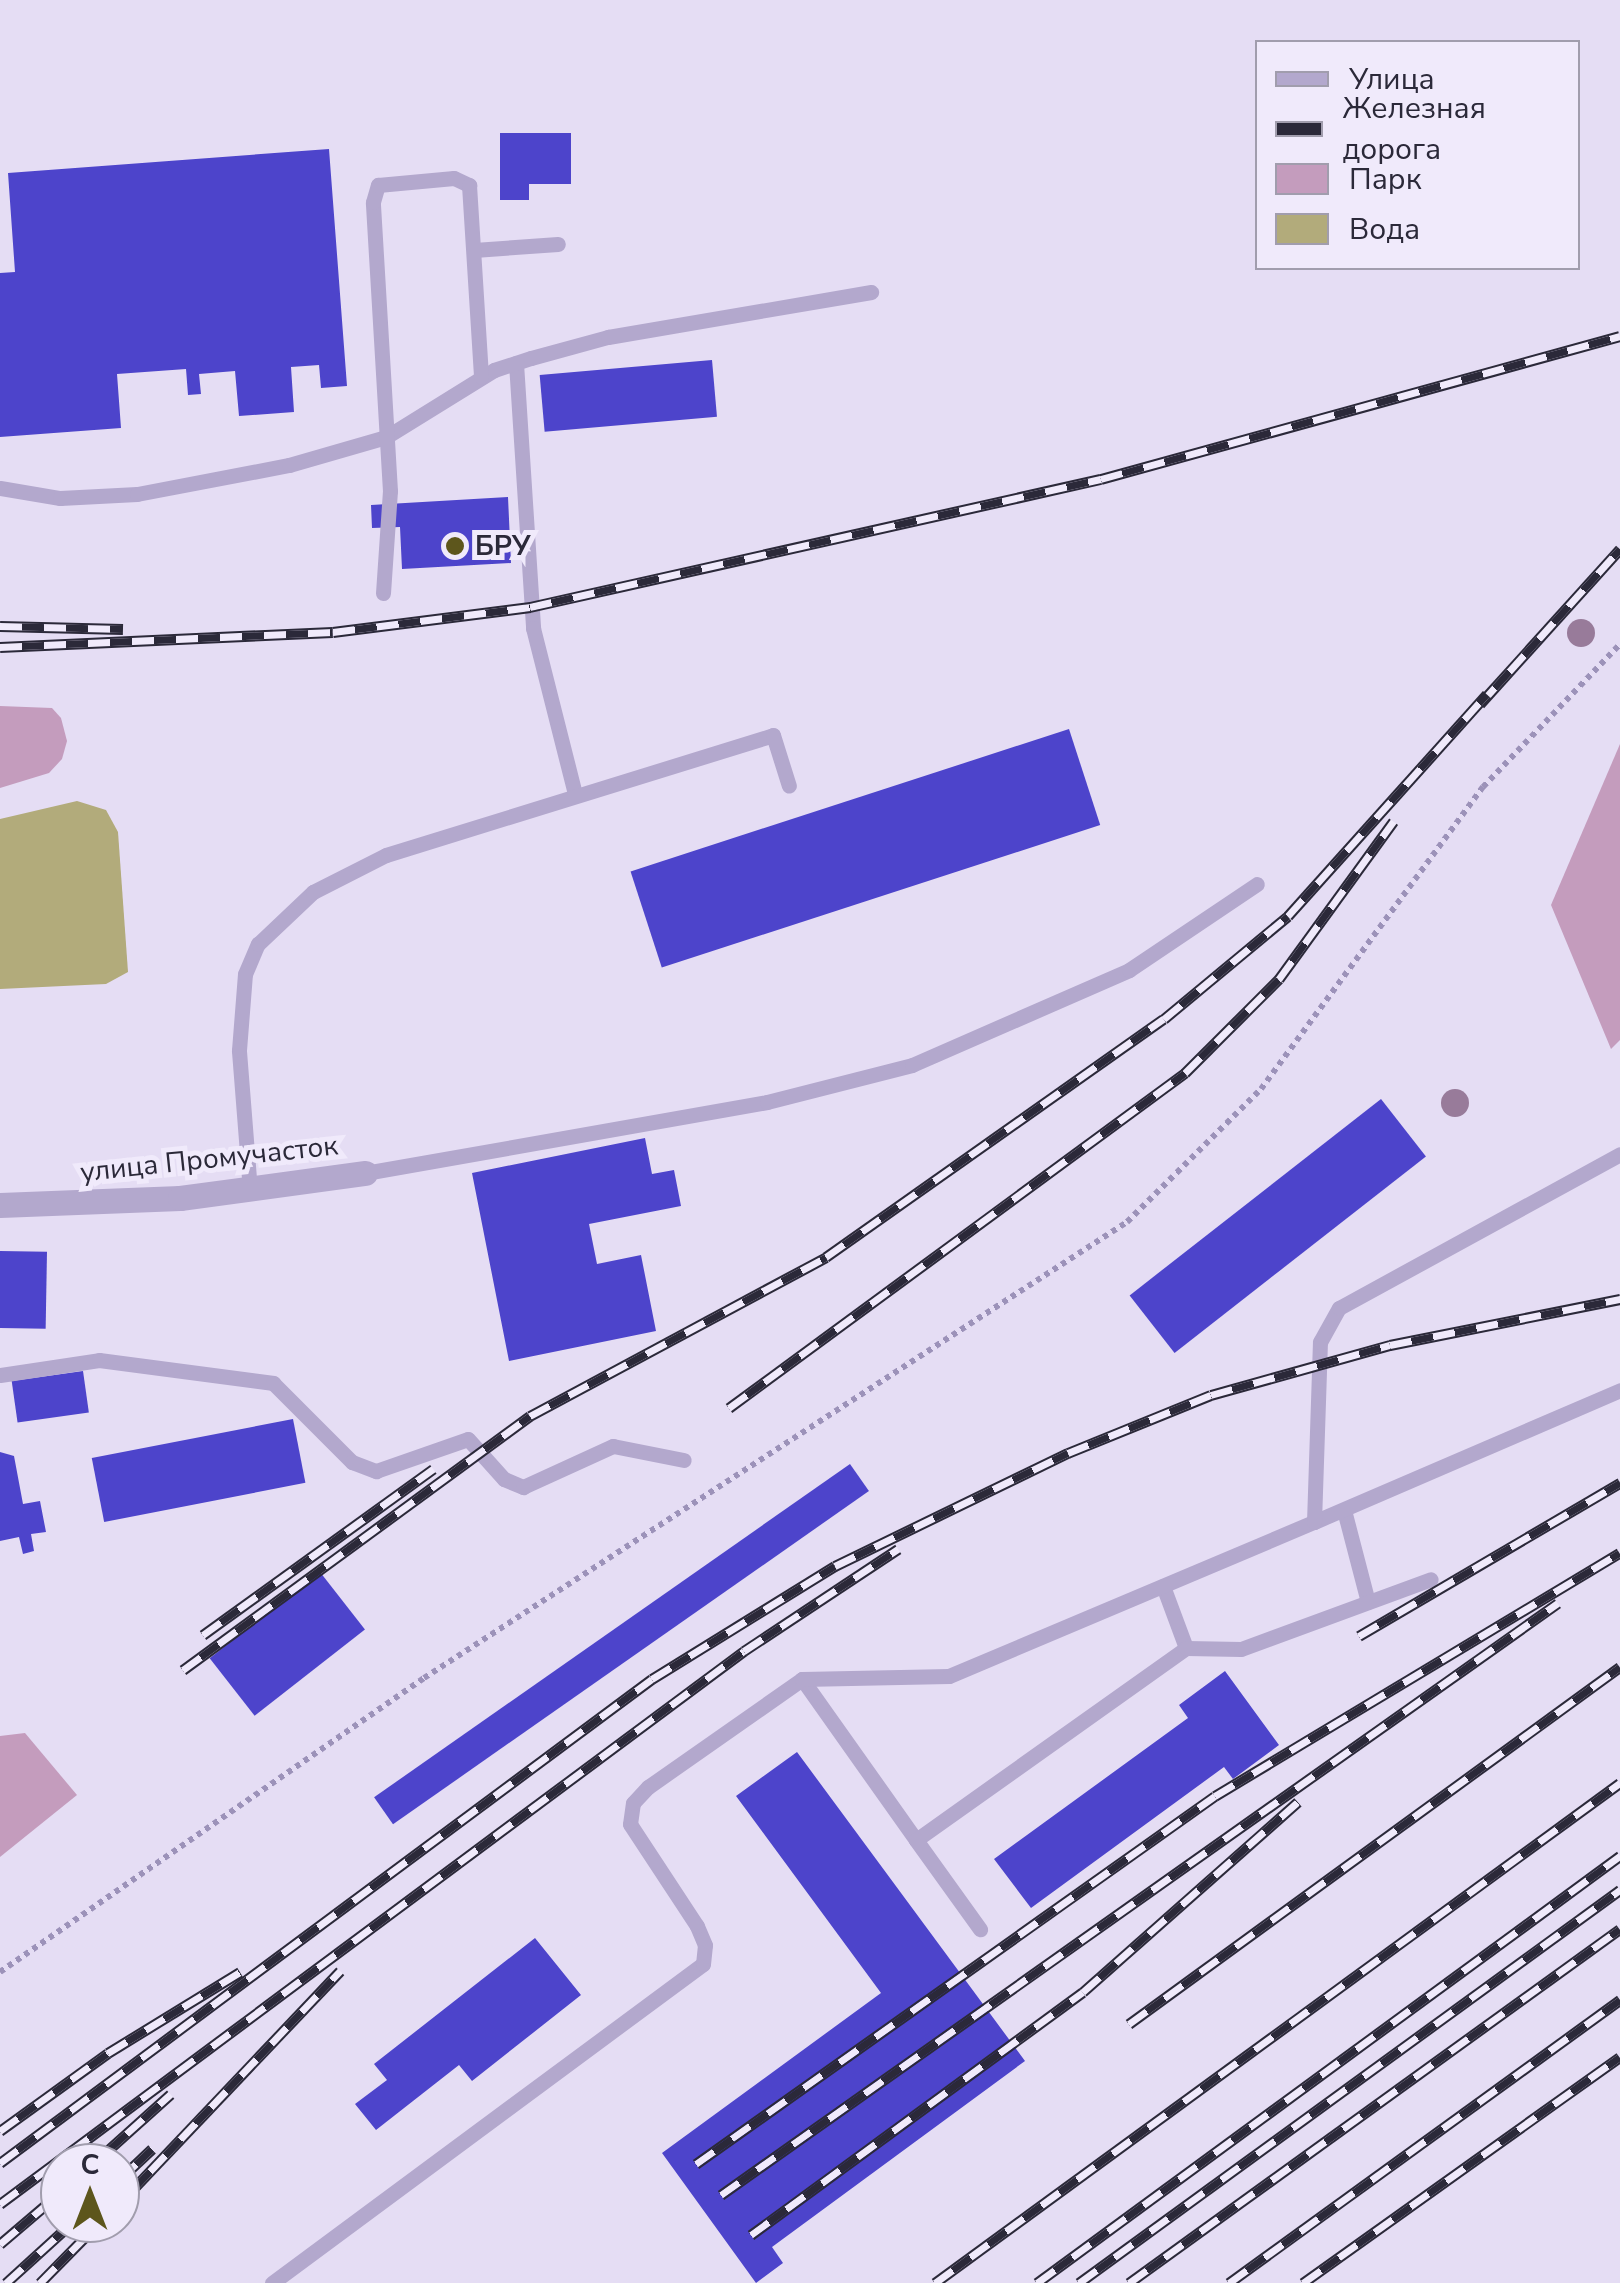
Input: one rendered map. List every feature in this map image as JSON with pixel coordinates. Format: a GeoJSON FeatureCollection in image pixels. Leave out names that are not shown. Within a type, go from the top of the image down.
{"type":"FeatureCollection","features":[{"type":"Feature","properties":{"kind":"street","name":"улица Промучасток"},"geometry":{"type":"LineString","coordinates":[[0,1204],[250,1191],[364,1173]]}},
{"type":"Feature","properties":{"kind":"lane"},"geometry":{"type":"LineString","coordinates":[[383,592],[386,437],[374,192],[392,182],[463,180],[469,185],[481,378]]}},
{"type":"Feature","properties":{"kind":"lane"},"geometry":{"type":"LineString","coordinates":[[474,250],[558,244]]}},
{"type":"Feature","properties":{"kind":"lane"},"geometry":{"type":"LineString","coordinates":[[0,488],[60,498],[138,494],[386,437],[481,378],[516,363],[608,337],[871,292]]}},
{"type":"Feature","properties":{"kind":"lane"},"geometry":{"type":"LineString","coordinates":[[516,363],[532,628],[575,794]]}},
{"type":"Feature","properties":{"kind":"lane"},"geometry":{"type":"LineString","coordinates":[[250,1191],[240,1009],[258,944],[313,892],[348,871],[575,794],[773,735],[790,786]]}},
{"type":"Feature","properties":{"kind":"lane"},"geometry":{"type":"LineString","coordinates":[[364,1173],[767,1102],[912,1065],[1129,970],[1257,884]]}},
{"type":"Feature","properties":{"kind":"lane"},"geometry":{"type":"LineString","coordinates":[[1314,1522],[1320,1342],[1339,1308],[1620,1154]]}},
{"type":"Feature","properties":{"kind":"lane"},"geometry":{"type":"LineString","coordinates":[[0,1376],[99,1360],[274,1383],[352,1462],[376,1470],[468,1440],[504,1479],[523,1487],[612,1446],[684,1460]]}},
{"type":"Feature","properties":{"kind":"lane"},"geometry":{"type":"LineString","coordinates":[[272,2283],[703,1964],[705,1945],[697,1926],[630,1824],[633,1804],[802,1679],[949,1676],[1620,1390]]}},
{"type":"Feature","properties":{"kind":"lane"},"geometry":{"type":"LineString","coordinates":[[1344,1510],[1368,1602]]}},
{"type":"Feature","properties":{"kind":"lane"},"geometry":{"type":"LineString","coordinates":[[916,1840],[1186,1648],[1241,1650],[1430,1579]]}},
{"type":"Feature","properties":{"kind":"lane"},"geometry":{"type":"LineString","coordinates":[[1163,1586],[1186,1648]]}},
{"type":"Feature","properties":{"kind":"lane"},"geometry":{"type":"LineString","coordinates":[[802,1679],[980,1929]]}},
{"type":"Feature","properties":{"kind":"path"},"geometry":{"type":"LineString","coordinates":[[0,1972],[424,1678],[1127,1222],[1261,1090],[1482,787],[1620,644]]}},
{"type":"Feature","properties":{"kind":"green space"},"geometry":{"type":"Polygon","coordinates":[[[0,706],[52,708],[61,718],[67,741],[62,759],[49,773],[0,788],[0,706]]]}},
{"type":"Feature","properties":{"kind":"green space"},"geometry":{"type":"Polygon","coordinates":[[[1620,744],[1620,1040],[1611,1049],[1551,905],[1620,744]]]}},
{"type":"Feature","properties":{"kind":"green space"},"geometry":{"type":"Polygon","coordinates":[[[25,1733],[77,1795],[0,1857],[0,1736],[25,1733]]]}},
{"type":"Feature","properties":{"kind":"water"},"geometry":{"type":"Polygon","coordinates":[[[77,801],[106,810],[118,832],[128,972],[106,984],[0,989],[0,819],[77,801]]]}},
{"type":"Feature","properties":{"kind":"building"},"geometry":{"type":"Polygon","coordinates":[[[500,133],[571,133],[571,184],[529,184],[529,200],[500,200],[500,133]]]}},
{"type":"Feature","properties":{"kind":"building"},"geometry":{"type":"Polygon","coordinates":[[[329,149],[347,386],[321,388],[319,365],[291,367],[294,412],[239,416],[235,371],[199,374],[201,394],[188,395],[186,369],[117,374],[121,428],[0,437],[0,273],[15,272],[8,173],[329,149]]]}},
{"type":"Feature","properties":{"kind":"building"},"geometry":{"type":"Polygon","coordinates":[[[712,360],[717,417],[545,432],[540,375],[712,360]]]}},
{"type":"Feature","properties":{"kind":"building","name":"БРУ"},"geometry":{"type":"Polygon","coordinates":[[[508,497],[511,563],[402,569],[400,527],[372,528],[371,505],[508,497]]]}},
{"type":"Feature","properties":{"kind":"building"},"geometry":{"type":"Polygon","coordinates":[[[1069,729],[1100,825],[662,968],[631,871],[1069,729]]]}},
{"type":"Feature","properties":{"kind":"building"},"geometry":{"type":"Polygon","coordinates":[[[1381,1099],[1426,1157],[1175,1353],[1130,1295],[1381,1099]]]}},
{"type":"Feature","properties":{"kind":"building"},"geometry":{"type":"Polygon","coordinates":[[[645,1138],[652,1174],[674,1170],[681,1206],[589,1224],[597,1264],[641,1255],[656,1331],[509,1361],[472,1173],[645,1138]]]}},
{"type":"Feature","properties":{"kind":"building"},"geometry":{"type":"Polygon","coordinates":[[[0,1251],[47,1252],[46,1329],[0,1328],[0,1251]]]}},
{"type":"Feature","properties":{"kind":"building"},"geometry":{"type":"Polygon","coordinates":[[[83,1371],[89,1413],[18,1423],[12,1381],[83,1371]]]}},
{"type":"Feature","properties":{"kind":"building"},"geometry":{"type":"Polygon","coordinates":[[[293,1419],[305,1483],[104,1522],[92,1458],[293,1419]]]}},
{"type":"Feature","properties":{"kind":"building"},"geometry":{"type":"Polygon","coordinates":[[[0,1452],[14,1456],[23,1504],[40,1501],[46,1532],[31,1534],[34,1551],[23,1554],[19,1537],[0,1541],[0,1452]]]}},
{"type":"Feature","properties":{"kind":"building"},"geometry":{"type":"Polygon","coordinates":[[[850,1464],[869,1491],[393,1824],[374,1797],[850,1464]]]}},
{"type":"Feature","properties":{"kind":"building"},"geometry":{"type":"Polygon","coordinates":[[[320,1572],[365,1630],[255,1716],[210,1658],[320,1572]]]}},
{"type":"Feature","properties":{"kind":"building"},"geometry":{"type":"Polygon","coordinates":[[[1225,1671],[1279,1745],[1233,1779],[1224,1767],[1031,1908],[994,1859],[1188,1718],[1179,1705],[1225,1671]]]}},
{"type":"Feature","properties":{"kind":"building"},"geometry":{"type":"Polygon","coordinates":[[[797,1752],[1025,2061],[772,2247],[783,2263],[756,2283],[662,2153],[881,1993],[736,1796],[797,1752]]]}},
{"type":"Feature","properties":{"kind":"building"},"geometry":{"type":"Polygon","coordinates":[[[535,1938],[581,1995],[472,2081],[459,2065],[376,2130],[355,2104],[387,2080],[374,2064],[535,1938]]]}},
{"type":"Feature","properties":{"kind":"railway"},"geometry":{"type":"LineString","coordinates":[[0,647],[333,632],[530,607],[1101,479],[1620,336]]}},
{"type":"Feature","properties":{"kind":"railway"},"geometry":{"type":"LineString","coordinates":[[1480,704],[1620,549]]}},
{"type":"Feature","properties":{"kind":"railway"},"geometry":{"type":"LineString","coordinates":[[0,626],[123,629]]}},
{"type":"Feature","properties":{"kind":"railway"},"geometry":{"type":"LineString","coordinates":[[183,1670],[530,1416],[826,1257],[1164,1019],[1288,916],[1487,694]]}},
{"type":"Feature","properties":{"kind":"railway"},"geometry":{"type":"LineString","coordinates":[[729,1408],[1185,1073],[1279,979],[1394,821]]}},
{"type":"Feature","properties":{"kind":"railway"},"geometry":{"type":"LineString","coordinates":[[0,2163],[652,1679],[835,1566],[1068,1453],[1211,1395],[1390,1345],[1620,1299]]}},
{"type":"Feature","properties":{"kind":"railway"},"geometry":{"type":"LineString","coordinates":[[203,1635],[433,1469]]}},
{"type":"Feature","properties":{"kind":"railway"},"geometry":{"type":"LineString","coordinates":[[1359,1636],[1620,1483]]}},
{"type":"Feature","properties":{"kind":"railway"},"geometry":{"type":"LineString","coordinates":[[0,2204],[744,1651],[898,1549]]}},
{"type":"Feature","properties":{"kind":"railway"},"geometry":{"type":"LineString","coordinates":[[696,2164],[1215,1796],[1620,1553]]}},
{"type":"Feature","properties":{"kind":"railway"},"geometry":{"type":"LineString","coordinates":[[721,2195],[1558,1603]]}},
{"type":"Feature","properties":{"kind":"railway"},"geometry":{"type":"LineString","coordinates":[[1129,2024],[1620,1667]]}},
{"type":"Feature","properties":{"kind":"railway"},"geometry":{"type":"LineString","coordinates":[[935,2283],[1620,1783]]}},
{"type":"Feature","properties":{"kind":"railway"},"geometry":{"type":"LineString","coordinates":[[751,2235],[1083,1992],[1298,1802]]}},
{"type":"Feature","properties":{"kind":"railway"},"geometry":{"type":"LineString","coordinates":[[1037,2283],[1620,1856]]}},
{"type":"Feature","properties":{"kind":"railway"},"geometry":{"type":"LineString","coordinates":[[1079,2283],[1620,1890]]}},
{"type":"Feature","properties":{"kind":"railway"},"geometry":{"type":"LineString","coordinates":[[1129,2283],[1620,1929]]}},
{"type":"Feature","properties":{"kind":"railway"},"geometry":{"type":"LineString","coordinates":[[140,2182],[340,1971]]}},
{"type":"Feature","properties":{"kind":"railway"},"geometry":{"type":"LineString","coordinates":[[0,2131],[108,2053],[240,1972]]}},
{"type":"Feature","properties":{"kind":"railway"},"geometry":{"type":"LineString","coordinates":[[1229,2283],[1620,2000]]}},
{"type":"Feature","properties":{"kind":"railway"},"geometry":{"type":"LineString","coordinates":[[1303,2283],[1620,2057]]}},
{"type":"Feature","properties":{"kind":"railway"},"geometry":{"type":"LineString","coordinates":[[116,2143],[171,2094]]}},
{"type":"Feature","properties":{"kind":"railway"},"geometry":{"type":"LineString","coordinates":[[140,2160],[152,2149]]}},
{"type":"Feature","properties":{"kind":"railway"},"geometry":{"type":"LineString","coordinates":[[0,2244],[40,2210]]}},
{"type":"Feature","properties":{"kind":"railway"},"geometry":{"type":"LineString","coordinates":[[6,2283],[50,2243]]}},
{"type":"Feature","properties":{"kind":"railway"},"geometry":{"type":"LineString","coordinates":[[40,2283],[79,2243]]}},
{"type":"Feature","properties":{"kind":"place","name":"БРУ"},"geometry":{"type":"Point","coordinates":[455,546]}}]}
